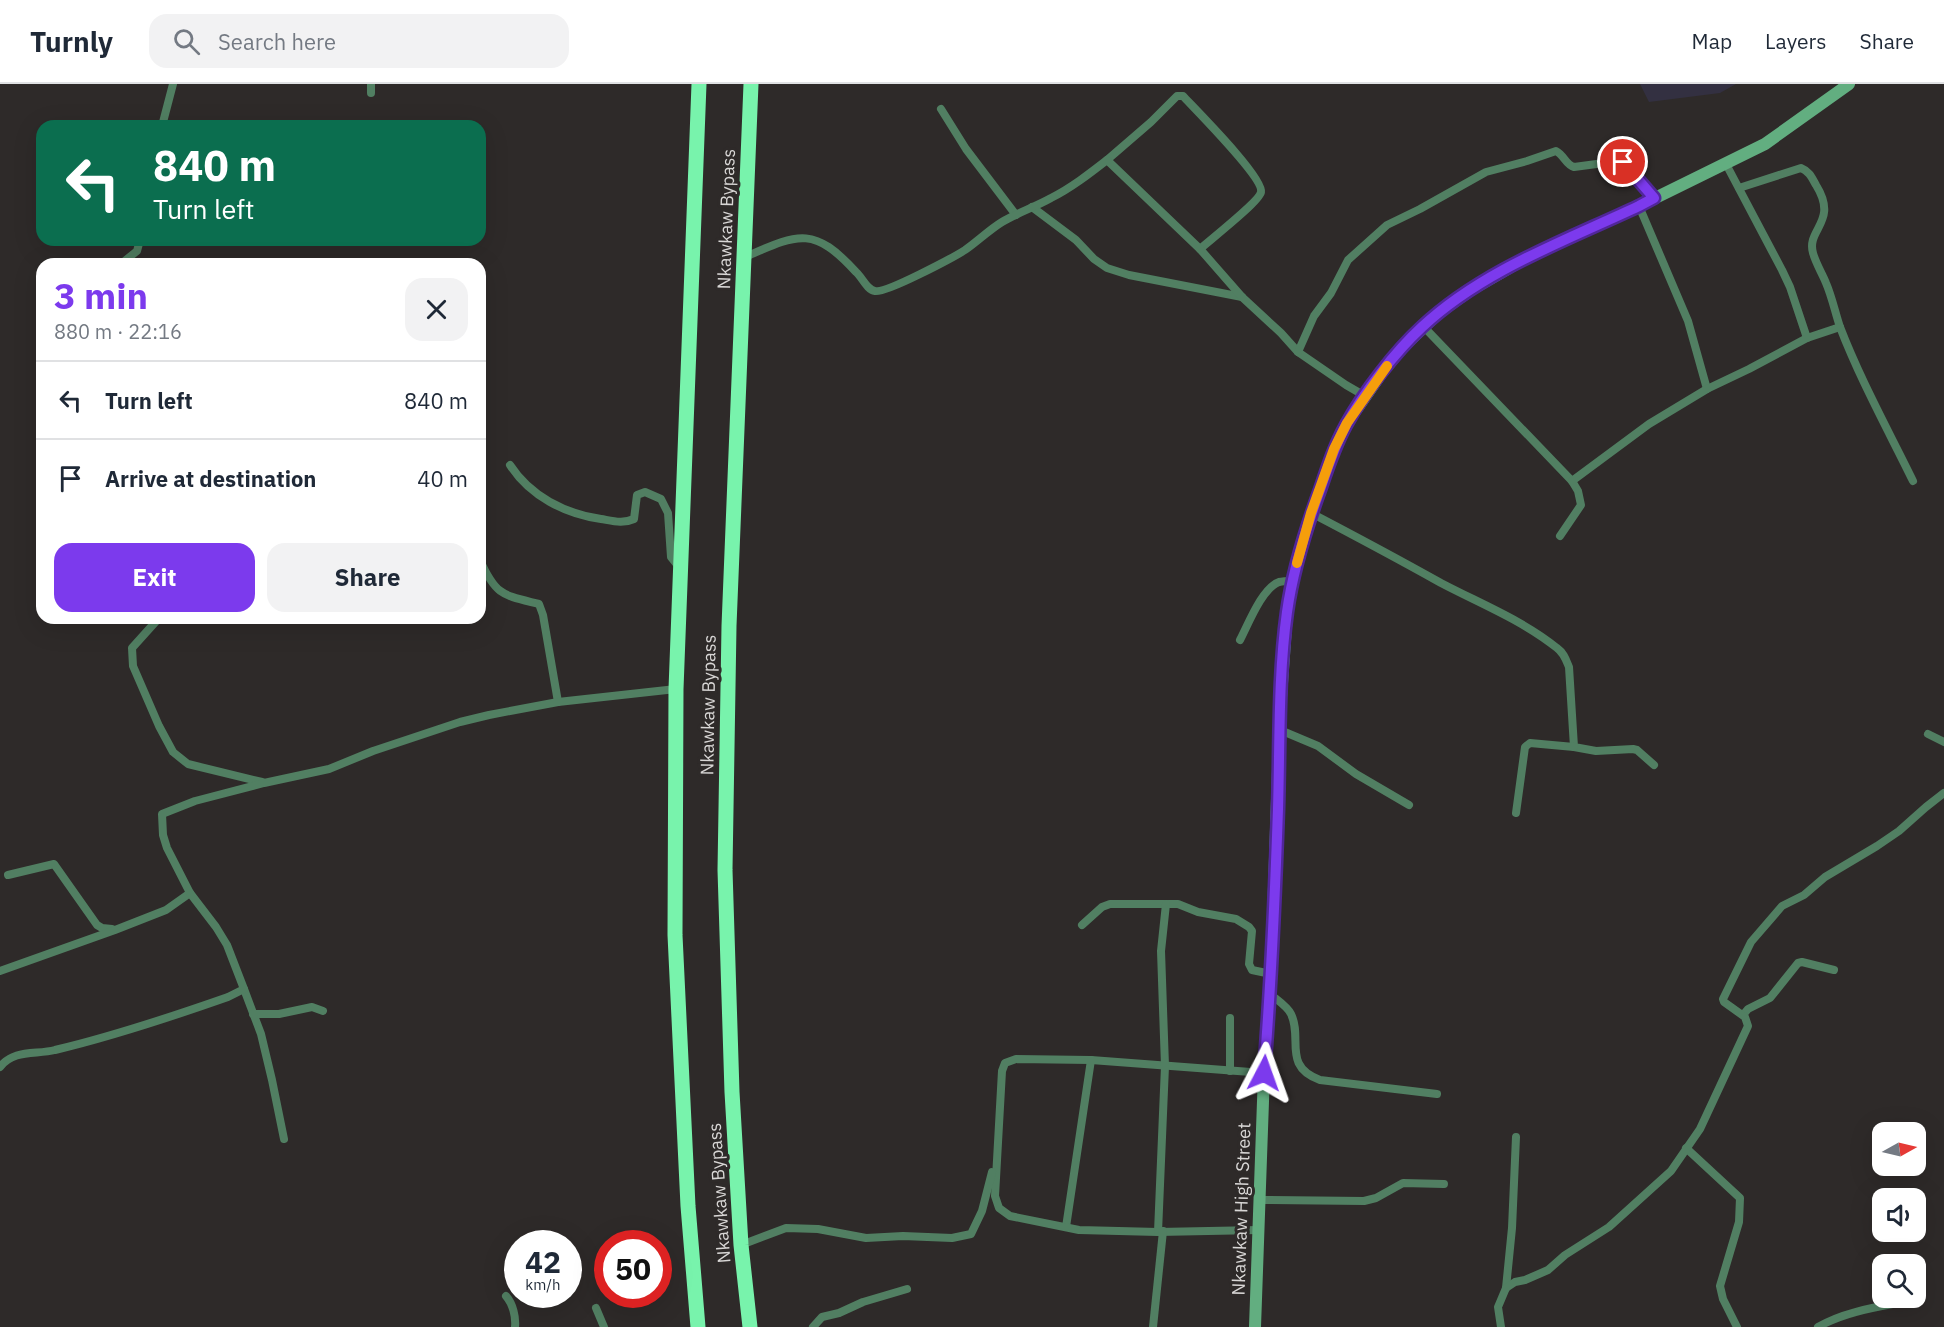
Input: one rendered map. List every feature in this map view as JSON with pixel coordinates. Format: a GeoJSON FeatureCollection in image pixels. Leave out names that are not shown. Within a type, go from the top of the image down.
{"type":"FeatureCollection","features":[{"type":"Feature","properties":{"kind":"highway","name":"Nkawkaw Bypass"},"geometry":{"type":"LineString","coordinates":[[698,1327],[688,1206],[675,935],[676,689],[699,84]]}},
{"type":"Feature","properties":{"kind":"highway","name":"Nkawkaw Bypass"},"geometry":{"type":"LineString","coordinates":[[750,1327],[741,1245],[732,1092],[725,870],[729,626],[751,84]]}},
{"type":"Feature","properties":{"kind":"main road","name":"Nkawkaw High Street"},"geometry":{"type":"LineString","coordinates":[[1255,1327],[1264,1073],[1271,974],[1280,730],[1287,613],[1311,513],[1334,449],[1347,423],[1365,396],[1400,350],[1440,312],[1525,259],[1726,165],[1782,133],[1849,84]]}},
{"type":"Feature","properties":{"kind":"street"},"geometry":{"type":"LineString","coordinates":[[164,120],[173,84]]}},
{"type":"Feature","properties":{"kind":"street"},"geometry":{"type":"LineString","coordinates":[[745,257],[794,237],[815,239],[835,250],[870,289],[880,291],[948,259],[1002,222],[1073,185],[1107,160],[1177,96],[1183,96],[1238,154],[1262,190],[1261,195],[1249,207],[1200,249]]}},
{"type":"Feature","properties":{"kind":"street"},"geometry":{"type":"LineString","coordinates":[[941,109],[966,149],[1016,215]]}},
{"type":"Feature","properties":{"kind":"street"},"geometry":{"type":"LineString","coordinates":[[1298,352],[1314,316],[1331,293],[1344,265],[1355,253],[1393,221],[1420,209],[1486,172],[1556,151],[1574,167],[1623,162],[1654,198]]}},
{"type":"Feature","properties":{"kind":"street"},"geometry":{"type":"LineString","coordinates":[[1107,160],[1200,249],[1242,297],[1298,352],[1365,396]]}},
{"type":"Feature","properties":{"kind":"street"},"geometry":{"type":"LineString","coordinates":[[1726,165],[1790,287],[1807,338]]}},
{"type":"Feature","properties":{"kind":"street"},"geometry":{"type":"LineString","coordinates":[[1739,188],[1801,168],[1808,172],[1823,196],[1824,217],[1812,245],[1813,253],[1840,327],[1913,481]]}},
{"type":"Feature","properties":{"kind":"street"},"geometry":{"type":"LineString","coordinates":[[1639,206],[1688,321],[1707,389]]}},
{"type":"Feature","properties":{"kind":"street"},"geometry":{"type":"LineString","coordinates":[[1032,207],[1076,240],[1094,259],[1107,268],[1129,275],[1242,297]]}},
{"type":"Feature","properties":{"kind":"street"},"geometry":{"type":"LineString","coordinates":[[128,258],[137,251],[138,246]]}},
{"type":"Feature","properties":{"kind":"street"},"geometry":{"type":"LineString","coordinates":[[1423,326],[1572,481],[1578,491],[1581,505],[1560,536]]}},
{"type":"Feature","properties":{"kind":"street"},"geometry":{"type":"LineString","coordinates":[[1572,481],[1649,424],[1707,389],[1807,338],[1840,327]]}},
{"type":"Feature","properties":{"kind":"street"},"geometry":{"type":"LineString","coordinates":[[510,465],[517,476],[548,501],[568,512],[585,517],[625,523],[634,519],[637,495],[645,492],[661,499],[668,513],[671,557],[681,569]]}},
{"type":"Feature","properties":{"kind":"street"},"geometry":{"type":"LineString","coordinates":[[1311,513],[1407,562],[1443,584],[1514,618],[1558,648],[1565,656],[1569,667],[1574,747]]}},
{"type":"Feature","properties":{"kind":"street"},"geometry":{"type":"LineString","coordinates":[[486,573],[491,583],[505,595],[539,604],[543,615],[558,702]]}},
{"type":"Feature","properties":{"kind":"street"},"geometry":{"type":"LineString","coordinates":[[1240,640],[1265,593],[1272,585],[1293,581]]}},
{"type":"Feature","properties":{"kind":"street"},"geometry":{"type":"LineString","coordinates":[[154,624],[132,648],[133,666],[173,752],[188,764],[264,783]]}},
{"type":"Feature","properties":{"kind":"street"},"geometry":{"type":"LineString","coordinates":[[284,1139],[273,1080],[261,1034],[227,945],[190,893],[167,848],[163,835],[162,814],[195,801],[329,769],[345,761],[460,722],[558,702],[676,689]]}},
{"type":"Feature","properties":{"kind":"street"},"geometry":{"type":"LineString","coordinates":[[1280,730],[1318,746],[1356,774],[1409,805]]}},
{"type":"Feature","properties":{"kind":"street"},"geometry":{"type":"LineString","coordinates":[[1928,734],[1944,742]]}},
{"type":"Feature","properties":{"kind":"street"},"geometry":{"type":"LineString","coordinates":[[1516,813],[1525,747],[1530,743],[1596,751],[1633,749],[1654,765]]}},
{"type":"Feature","properties":{"kind":"street"},"geometry":{"type":"LineString","coordinates":[[1506,1288],[1515,1282],[1548,1270],[1565,1255],[1609,1227],[1671,1172],[1700,1129],[1746,1032],[1748,1026],[1743,1015],[1724,1002],[1725,993],[1752,942],[1782,906],[1804,895],[1825,877],[1899,831],[1944,793]]}},
{"type":"Feature","properties":{"kind":"street"},"geometry":{"type":"LineString","coordinates":[[8,875],[54,864],[97,925],[115,930]]}},
{"type":"Feature","properties":{"kind":"street"},"geometry":{"type":"LineString","coordinates":[[0,971],[166,910],[190,893]]}},
{"type":"Feature","properties":{"kind":"street"},"geometry":{"type":"LineString","coordinates":[[1082,925],[1102,907],[1110,904],[1178,904],[1198,912],[1236,919],[1252,931],[1249,963],[1252,970],[1271,974]]}},
{"type":"Feature","properties":{"kind":"street"},"geometry":{"type":"LineString","coordinates":[[1153,1327],[1161,1231],[1165,1066],[1161,951],[1166,904]]}},
{"type":"Feature","properties":{"kind":"street"},"geometry":{"type":"LineString","coordinates":[[1743,1015],[1770,998],[1798,963],[1834,970]]}},
{"type":"Feature","properties":{"kind":"street"},"geometry":{"type":"LineString","coordinates":[[2,1063],[25,1052],[45,1052],[121,1033],[228,997],[244,989]]}},
{"type":"Feature","properties":{"kind":"street"},"geometry":{"type":"LineString","coordinates":[[1270,994],[1291,1015],[1297,1058],[1307,1075],[1320,1080],[1437,1094]]}},
{"type":"Feature","properties":{"kind":"street"},"geometry":{"type":"LineString","coordinates":[[252,1014],[279,1014],[312,1007],[323,1011]]}},
{"type":"Feature","properties":{"kind":"street"},"geometry":{"type":"LineString","coordinates":[[1230,1018],[1230,1071]]}},
{"type":"Feature","properties":{"kind":"street"},"geometry":{"type":"LineString","coordinates":[[1259,1230],[1079,1230],[1010,1216],[999,1208],[995,1196],[996,1156],[1002,1071],[1005,1063],[1016,1059],[1091,1060],[1264,1073]]}},
{"type":"Feature","properties":{"kind":"street"},"geometry":{"type":"LineString","coordinates":[[1066,1227],[1091,1060]]}},
{"type":"Feature","properties":{"kind":"street"},"geometry":{"type":"LineString","coordinates":[[1501,1327],[1498,1307],[1506,1288],[1512,1228],[1516,1137]]}},
{"type":"Feature","properties":{"kind":"street"},"geometry":{"type":"LineString","coordinates":[[1686,1148],[1740,1198],[1739,1222],[1720,1286],[1737,1327]]}},
{"type":"Feature","properties":{"kind":"street"},"geometry":{"type":"LineString","coordinates":[[741,1245],[786,1228],[818,1229],[866,1238],[903,1236],[952,1238],[971,1234],[982,1211],[996,1156]]}},
{"type":"Feature","properties":{"kind":"street"},"geometry":{"type":"LineString","coordinates":[[1261,1200],[1364,1201],[1376,1198],[1403,1183],[1444,1184]]}},
{"type":"Feature","properties":{"kind":"street"},"geometry":{"type":"LineString","coordinates":[[813,1327],[822,1317],[907,1289]]}},
{"type":"Feature","properties":{"kind":"street"},"geometry":{"type":"LineString","coordinates":[[512,1308],[516,1319],[515,1327]]}},
{"type":"Feature","properties":{"kind":"street"},"geometry":{"type":"LineString","coordinates":[[596,1308],[604,1327]]}},
{"type":"Feature","properties":{"kind":"street"},"geometry":{"type":"LineString","coordinates":[[1818,1327],[1835,1319],[1872,1308]]}},
{"type":"Feature","properties":{"kind":"shaded area"},"geometry":{"type":"Polygon","coordinates":[[[1640,84],[1736,84],[1720,93],[1649,102],[1640,84]]]}},
{"type":"Feature","properties":{"kind":"slow traffic"},"geometry":{"type":"LineString","coordinates":[[1297,563],[1311,513],[1334,449],[1347,423],[1387,366]]}},
{"type":"Feature","properties":{"kind":"route"},"geometry":{"type":"LineString","coordinates":[[1264,1073],[1270,994],[1280,711],[1287,613],[1298,557],[1334,449],[1347,423],[1381,374],[1400,350],[1440,312],[1525,259],[1654,198],[1623,162]]}}]}
